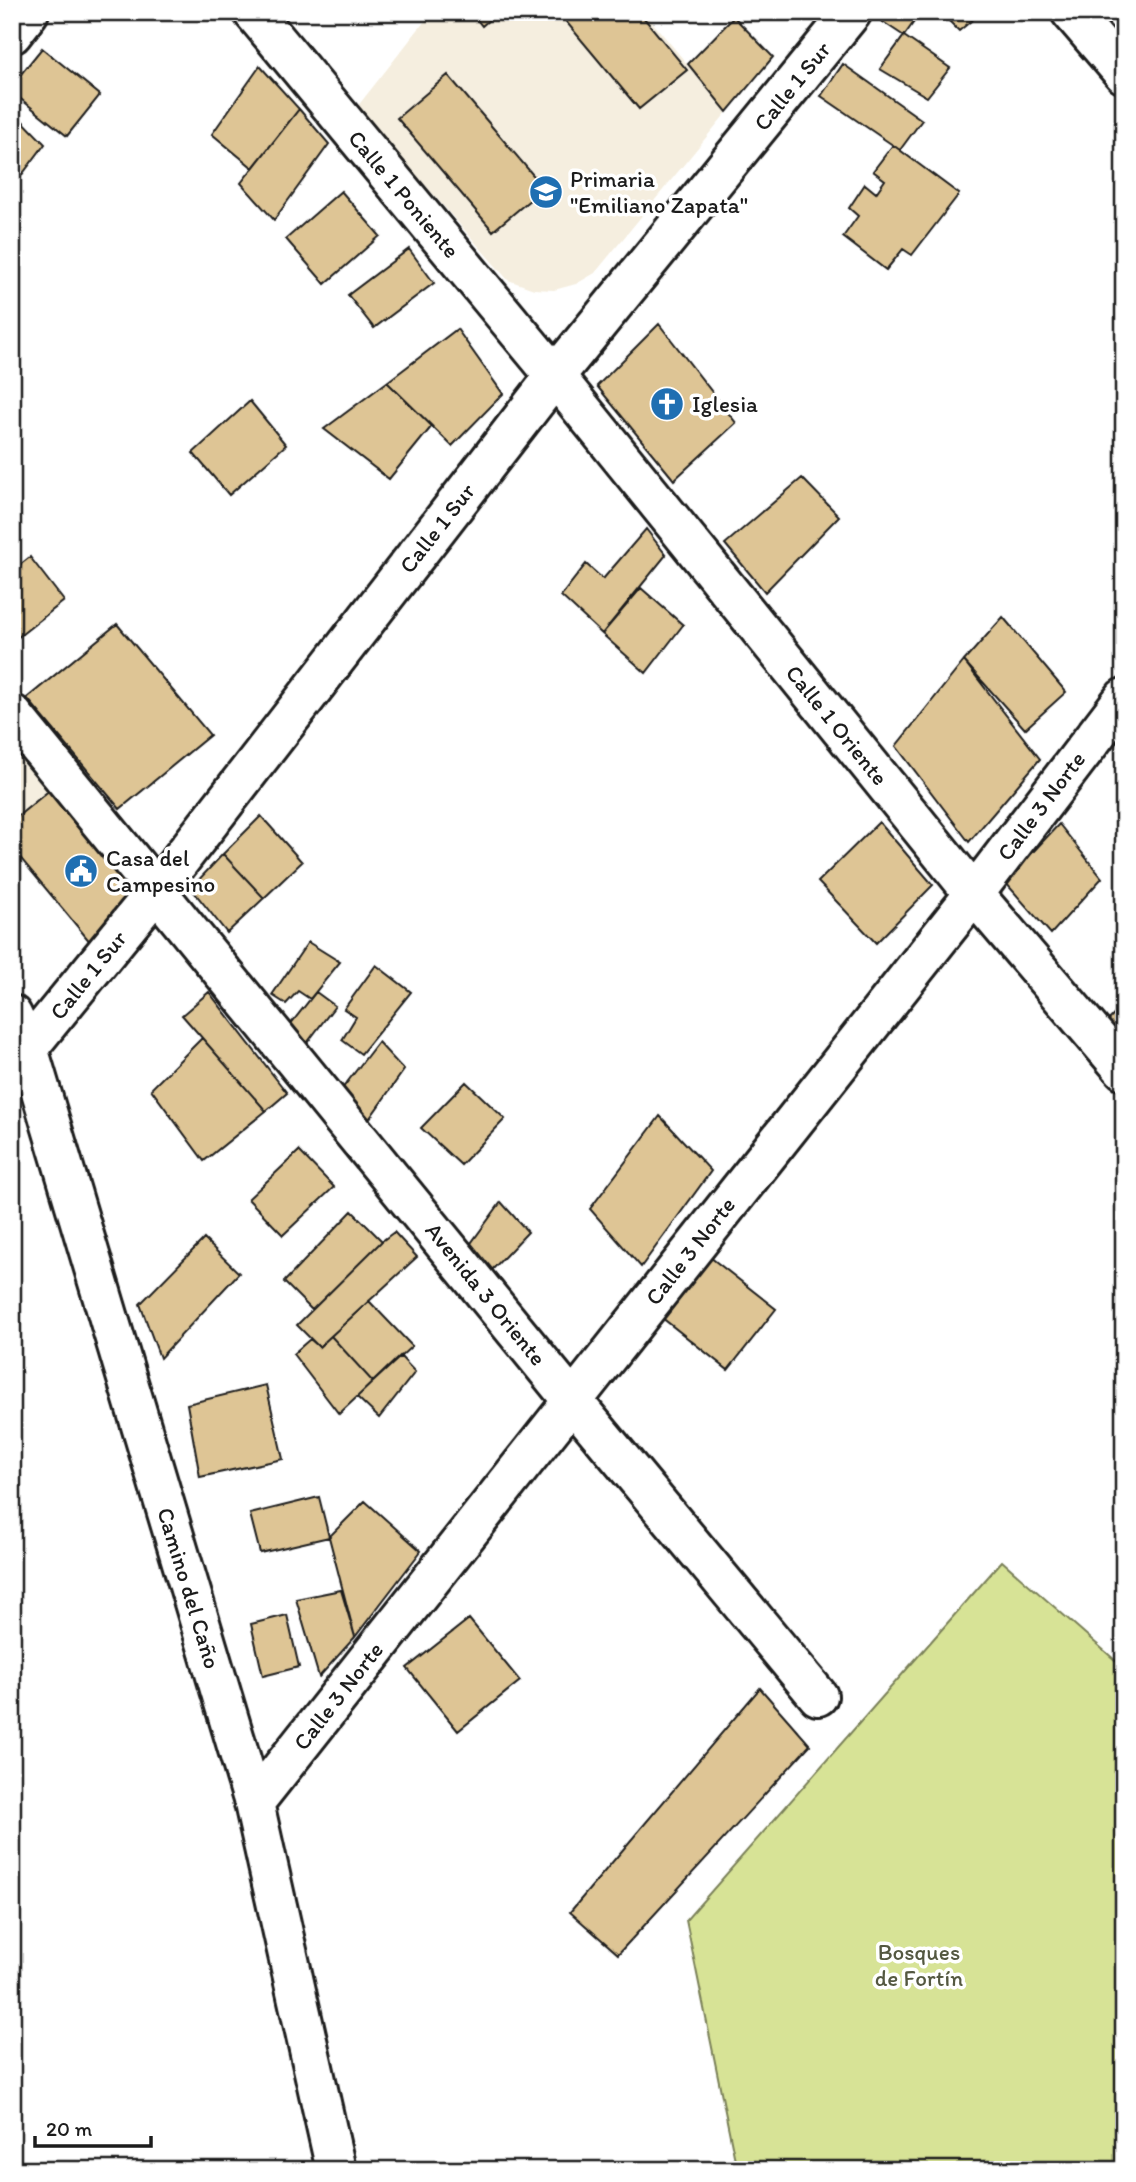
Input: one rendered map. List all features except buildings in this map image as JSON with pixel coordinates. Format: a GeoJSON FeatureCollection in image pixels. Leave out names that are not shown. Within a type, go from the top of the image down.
{"type":"FeatureCollection","features":[{"type":"Feature","properties":{"kind":"street"},"geometry":{"type":"LineString","coordinates":[[12,34],[29,12]]}},
{"type":"Feature","properties":{"kind":"street","name":"Calle 1 Poniente"},"geometry":{"type":"LineString","coordinates":[[253,12],[555,376]]}},
{"type":"Feature","properties":{"kind":"street","name":"Calle 1 Sur"},"geometry":{"type":"LineString","coordinates":[[20,1032],[157,890],[555,376],[852,12]]}},
{"type":"Feature","properties":{"kind":"street"},"geometry":{"type":"LineString","coordinates":[[1071,12],[1124,74]]}},
{"type":"Feature","properties":{"kind":"street","name":"Calle 1 Oriente"},"geometry":{"type":"LineString","coordinates":[[555,376],[974,894],[1124,1070]]}},
{"type":"Feature","properties":{"kind":"street","name":"Calle 3 Norte"},"geometry":{"type":"LineString","coordinates":[[254,1803],[974,894],[1124,698]]}},
{"type":"Feature","properties":{"kind":"street","name":"Avenida 3 Oriente"},"geometry":{"type":"LineString","coordinates":[[12,713],[818,1696]]}},
{"type":"Feature","properties":{"kind":"street","name":"Camino del Caño"},"geometry":{"type":"LineString","coordinates":[[20,1032],[254,1803],[336,2170]]}},
{"type":"Feature","properties":{"kind":"shaded area","name":"Primaria \"Emiliano Zapata\""},"geometry":{"type":"Polygon","coordinates":[[[432,12],[644,12],[727,112],[595,273],[576,284],[554,290],[534,289],[508,280],[357,107],[432,12]]]}},
{"type":"Feature","properties":{"kind":"shaded area"},"geometry":{"type":"Polygon","coordinates":[[[12,733],[57,784],[12,821],[12,733]]]}},
{"type":"Feature","properties":{"kind":"green space","name":"Bosques de Fortín"},"geometry":{"type":"Polygon","coordinates":[[[1002,1561],[1124,1668],[1124,2170],[737,2170],[686,1920],[1002,1561]]]}},
{"type":"Feature","properties":{"kind":"place","name":"Primaria \"Emiliano Zapata\""},"geometry":{"type":"Point","coordinates":[546,192]}},
{"type":"Feature","properties":{"kind":"place","name":"Iglesia"},"geometry":{"type":"Point","coordinates":[667,404]}},
{"type":"Feature","properties":{"kind":"place","name":"Casa del Campesino"},"geometry":{"type":"Point","coordinates":[81,871]}}]}
